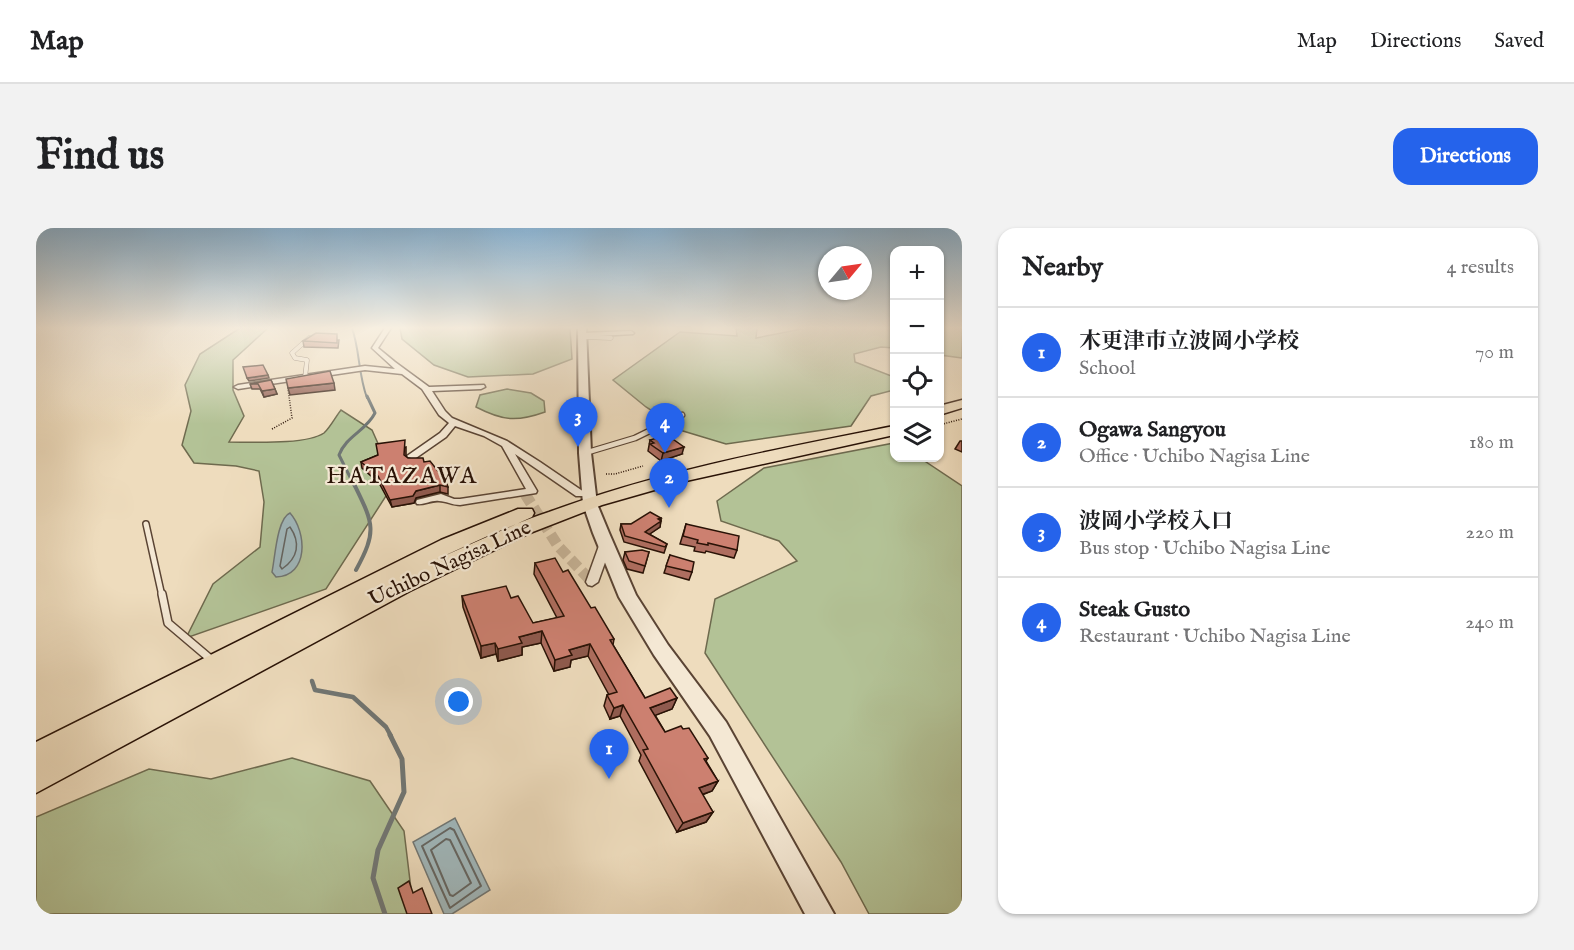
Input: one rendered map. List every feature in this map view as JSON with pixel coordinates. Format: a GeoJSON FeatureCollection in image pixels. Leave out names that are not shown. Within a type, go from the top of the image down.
{"type":"FeatureCollection","features":[{"type":"Feature","properties":{"kind":"highway"},"geometry":{"type":"LineString","coordinates":[[944,409],[962,404]]}},
{"type":"Feature","properties":{"kind":"highway"},"geometry":{"type":"LineString","coordinates":[[944,420],[962,414]]}},
{"type":"Feature","properties":{"kind":"highway","name":"Uchibo Nagisa Line"},"geometry":{"type":"LineString","coordinates":[[36,778],[438,566],[586,496],[692,462],[890,423]]}},
{"type":"Feature","properties":{"kind":"highway","name":"Uchibo Nagisa Line"},"geometry":{"type":"LineString","coordinates":[[36,757],[448,544],[550,503],[890,432]]}},
{"type":"Feature","properties":{"kind":"street"},"geometry":{"type":"LineString","coordinates":[[391,360],[402,372],[427,389],[438,409],[454,422],[484,433],[506,445],[586,496]]}},
{"type":"Feature","properties":{"kind":"street"},"geometry":{"type":"LineString","coordinates":[[583,360],[586,496],[628,597],[718,729],[820,914]]}},
{"type":"Feature","properties":{"kind":"street"},"geometry":{"type":"LineString","coordinates":[[238,387],[365,368],[402,372]]}},
{"type":"Feature","properties":{"kind":"street"},"geometry":{"type":"LineString","coordinates":[[427,389],[481,387]]}},
{"type":"Feature","properties":{"kind":"street"},"geometry":{"type":"LineString","coordinates":[[410,458],[443,435],[454,422]]}},
{"type":"Feature","properties":{"kind":"street"},"geometry":{"type":"LineString","coordinates":[[421,502],[441,496],[452,502],[460,502],[532,491],[506,445]]}},
{"type":"Feature","properties":{"kind":"street"},"geometry":{"type":"LineString","coordinates":[[592,582],[606,543]]}},
{"type":"Feature","properties":{"kind":"lane"},"geometry":{"type":"LineString","coordinates":[[305,378],[308,360]]}},
{"type":"Feature","properties":{"kind":"lane"},"geometry":{"type":"LineString","coordinates":[[585,453],[607,449],[647,433],[682,415]]}},
{"type":"Feature","properties":{"kind":"lane"},"geometry":{"type":"LineString","coordinates":[[146,524],[168,623],[216,664]]}},
{"type":"Feature","properties":{"kind":"path"},"geometry":{"type":"LineString","coordinates":[[272,429],[292,418],[287,380]]}},
{"type":"Feature","properties":{"kind":"path"},"geometry":{"type":"LineString","coordinates":[[944,421],[962,419]]}},
{"type":"Feature","properties":{"kind":"path"},"geometry":{"type":"LineString","coordinates":[[606,474],[615,474],[643,466]]}},
{"type":"Feature","properties":{"kind":"green space"},"geometry":{"type":"Polygon","coordinates":[[[197,360],[233,360],[233,390],[244,416],[229,442],[278,442],[316,437],[326,431],[341,410],[372,430],[395,482],[326,589],[186,638],[213,584],[260,547],[264,502],[259,471],[236,466],[194,463],[182,445],[191,411],[185,385],[197,360]]]}},
{"type":"Feature","properties":{"kind":"green space"},"geometry":{"type":"Polygon","coordinates":[[[428,360],[569,360],[533,374],[468,377],[434,365],[428,360]]]}},
{"type":"Feature","properties":{"kind":"green space"},"geometry":{"type":"Polygon","coordinates":[[[641,360],[855,360],[890,375],[890,391],[871,396],[851,426],[726,444],[683,431],[646,407],[613,380],[641,360]]]}},
{"type":"Feature","properties":{"kind":"green space"},"geometry":{"type":"Polygon","coordinates":[[[507,389],[531,393],[544,401],[545,412],[510,419],[476,407],[480,395],[507,389]]]}},
{"type":"Feature","properties":{"kind":"green space"},"geometry":{"type":"Polygon","coordinates":[[[890,444],[890,462],[926,462],[962,486],[962,914],[869,914],[841,862],[705,653],[715,599],[797,561],[779,541],[721,521],[717,501],[764,468],[890,444]]]}},
{"type":"Feature","properties":{"kind":"green space"},"geometry":{"type":"Polygon","coordinates":[[[292,758],[370,781],[404,831],[414,914],[36,914],[36,817],[149,769],[211,779],[292,758]]]}},
{"type":"Feature","properties":{"kind":"water"},"geometry":{"type":"Polygon","coordinates":[[[290,513],[300,531],[302,552],[294,569],[287,575],[276,577],[272,572],[277,539],[282,522],[290,513]]]}},
{"type":"Feature","properties":{"kind":"water"},"geometry":{"type":"Polygon","coordinates":[[[455,818],[490,890],[452,914],[444,914],[413,842],[455,818]]]}},
{"type":"Feature","properties":{"kind":"building"},"geometry":{"type":"Polygon","coordinates":[[[263,365],[268,375],[247,378],[243,367],[263,365]]]}},
{"type":"Feature","properties":{"kind":"building"},"geometry":{"type":"Polygon","coordinates":[[[330,371],[334,383],[288,388],[286,379],[330,371]]]}},
{"type":"Feature","properties":{"kind":"building"},"geometry":{"type":"Polygon","coordinates":[[[271,380],[275,389],[262,391],[258,384],[250,384],[271,380]]]}},
{"type":"Feature","properties":{"kind":"building"},"geometry":{"type":"Polygon","coordinates":[[[667,435],[684,447],[663,453],[650,444],[654,443],[650,440],[667,435]]]}},
{"type":"Feature","properties":{"kind":"building"},"geometry":{"type":"Polygon","coordinates":[[[405,440],[404,455],[408,458],[423,458],[424,462],[430,461],[448,487],[440,485],[416,491],[413,496],[390,500],[378,476],[361,462],[378,455],[376,444],[405,440]]]}},
{"type":"Feature","properties":{"kind":"building"},"geometry":{"type":"Polygon","coordinates":[[[650,512],[661,518],[658,519],[661,521],[645,532],[667,544],[665,547],[625,536],[621,524],[631,524],[650,512]]]}},
{"type":"Feature","properties":{"kind":"building"},"geometry":{"type":"Polygon","coordinates":[[[686,524],[739,536],[737,550],[708,543],[708,545],[697,543],[698,540],[683,536],[686,524]]]}},
{"type":"Feature","properties":{"kind":"building"},"geometry":{"type":"Polygon","coordinates":[[[642,550],[649,552],[645,566],[629,561],[625,552],[642,550]]]}},
{"type":"Feature","properties":{"kind":"building"},"geometry":{"type":"Polygon","coordinates":[[[670,555],[694,562],[692,572],[666,566],[670,555]]]}},
{"type":"Feature","properties":{"kind":"building"},"geometry":{"type":"Polygon","coordinates":[[[555,558],[563,572],[568,570],[591,608],[595,607],[614,639],[610,640],[645,698],[670,688],[677,698],[650,708],[665,732],[681,726],[683,729],[689,728],[708,758],[704,759],[718,781],[699,788],[713,812],[683,823],[643,750],[648,749],[623,705],[614,708],[607,695],[617,692],[590,644],[569,650],[572,655],[555,660],[542,631],[519,637],[522,643],[498,649],[495,643],[481,646],[462,596],[506,586],[511,598],[518,596],[533,623],[564,616],[535,563],[555,558]]]}},
{"type":"Feature","properties":{"kind":"building"},"geometry":{"type":"Polygon","coordinates":[[[409,881],[413,893],[422,888],[432,914],[407,914],[398,888],[409,881]]]}},
{"type":"Feature","properties":{"kind":"waterway"},"geometry":{"type":"LineString","coordinates":[[359,360],[367,398]]}},
{"type":"Feature","properties":{"kind":"waterway"},"geometry":{"type":"LineString","coordinates":[[354,485],[339,455],[346,443],[367,424],[375,413],[367,396]]}},
{"type":"Feature","properties":{"kind":"waterway"},"geometry":{"type":"LineString","coordinates":[[354,484],[369,518],[370,527],[368,545],[356,570]]}},
{"type":"Feature","properties":{"kind":"waterway"},"geometry":{"type":"LineString","coordinates":[[312,681],[315,690],[353,697],[386,727],[391,736]]}},
{"type":"Feature","properties":{"kind":"waterway"},"geometry":{"type":"LineString","coordinates":[[385,914],[373,878],[378,850],[404,792],[402,759],[390,735]]}},
{"type":"Feature","properties":{"kind":"tunnel"},"geometry":{"type":"LineString","coordinates":[[525,494],[558,546],[592,582]]}},
{"type":"Feature","properties":{"kind":"place","name":"波岡小学校入口"},"geometry":{"type":"Point","coordinates":[578,447]}},
{"type":"Feature","properties":{"kind":"place","name":"Steak Gusto"},"geometry":{"type":"Point","coordinates":[665,453]}},
{"type":"Feature","properties":{"kind":"place","name":"Ogawa Sangyou"},"geometry":{"type":"Point","coordinates":[669,508]}},
{"type":"Feature","properties":{"kind":"place","name":"木更津市立波岡小学校"},"geometry":{"type":"Point","coordinates":[609,779]}},
{"type":"Feature","properties":{"kind":"district","name":"HATAZAWA"},"geometry":{"type":"Point","coordinates":[402,476]}}]}
